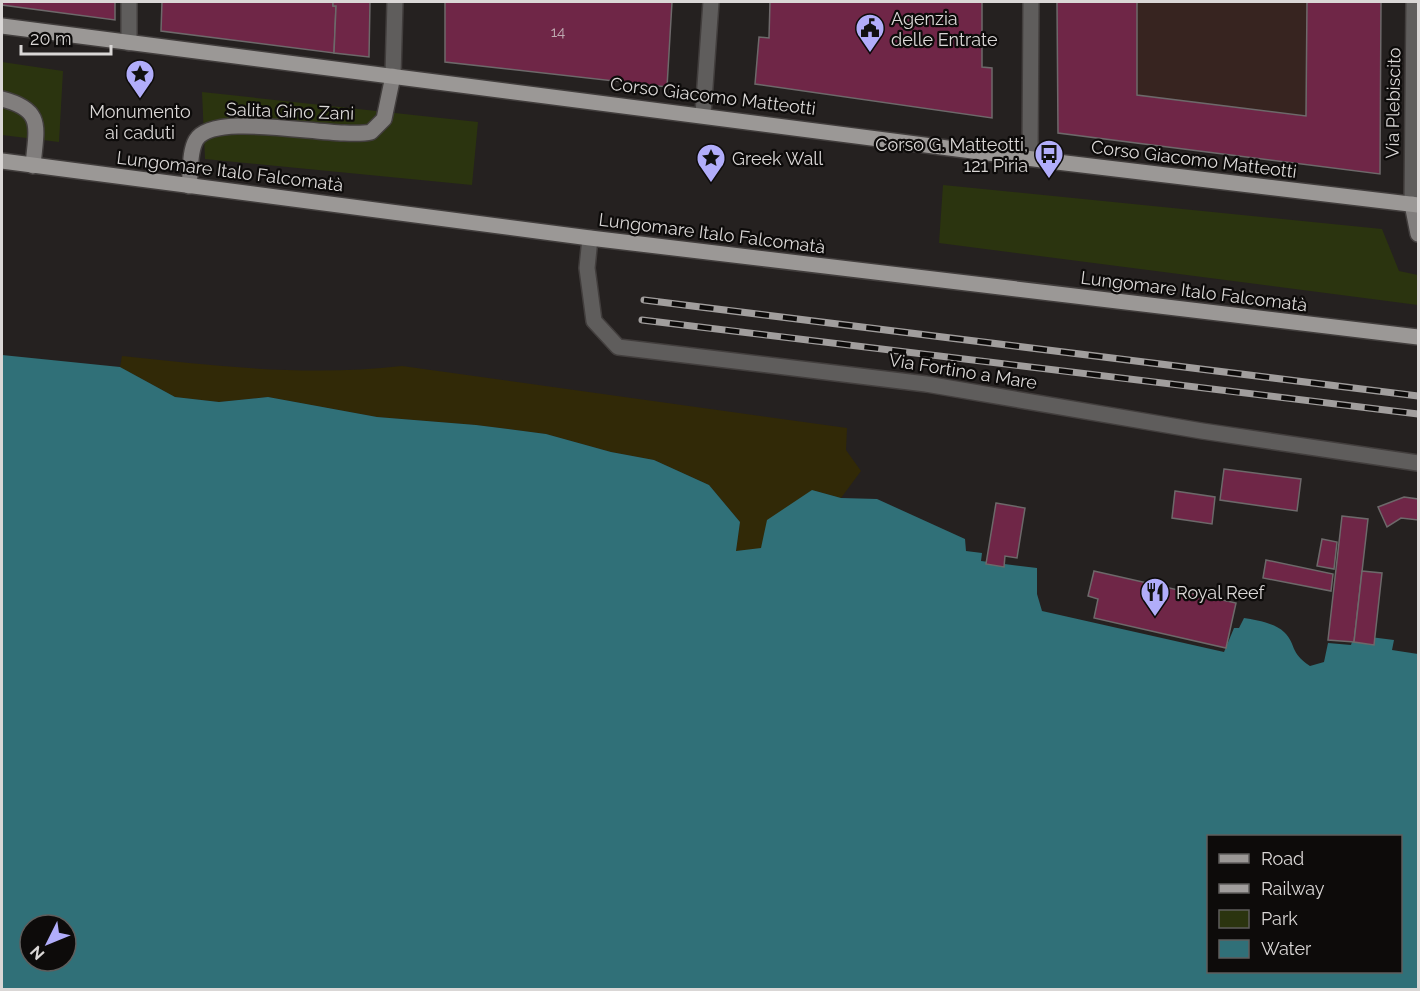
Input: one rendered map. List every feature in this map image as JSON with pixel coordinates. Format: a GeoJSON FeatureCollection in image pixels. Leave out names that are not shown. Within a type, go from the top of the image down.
{"type":"FeatureCollection","features":[{"type":"Feature","properties":{"kind":"main road","name":"Corso Giacomo Matteotti"},"geometry":{"type":"LineString","coordinates":[[2,26],[1415,205]]}},
{"type":"Feature","properties":{"kind":"main road","name":"Lungomare Italo Falcomatà"},"geometry":{"type":"LineString","coordinates":[[2,161],[590,238],[1419,338]]}},
{"type":"Feature","properties":{"kind":"street"},"geometry":{"type":"LineString","coordinates":[[129,2],[129,43]]}},
{"type":"Feature","properties":{"kind":"street"},"geometry":{"type":"LineString","coordinates":[[393,76],[396,2]]}},
{"type":"Feature","properties":{"kind":"street"},"geometry":{"type":"LineString","coordinates":[[703,114],[711,2]]}},
{"type":"Feature","properties":{"kind":"street"},"geometry":{"type":"LineString","coordinates":[[1030,158],[1031,2]]}},
{"type":"Feature","properties":{"kind":"street","name":"Via Plebiscito"},"geometry":{"type":"LineString","coordinates":[[1415,205],[1416,2]]}},
{"type":"Feature","properties":{"kind":"street","name":"Salita Gino Zani"},"geometry":{"type":"LineString","coordinates":[[189,186],[193,148],[201,134],[210,130],[237,126],[371,132],[384,119],[393,76]]}},
{"type":"Feature","properties":{"kind":"street"},"geometry":{"type":"LineString","coordinates":[[2,99],[25,106],[33,116],[36,128],[33,166]]}},
{"type":"Feature","properties":{"kind":"street"},"geometry":{"type":"LineString","coordinates":[[1415,205],[1419,234]]}},
{"type":"Feature","properties":{"kind":"street","name":"Via Fortino a Mare"},"geometry":{"type":"LineString","coordinates":[[590,238],[587,268],[594,321],[618,347],[871,376],[1202,431],[1419,463]]}},
{"type":"Feature","properties":{"kind":"shaded area"},"geometry":{"type":"Polygon","coordinates":[[[1057,2],[1381,2],[1380,174],[1058,133],[1057,2]]]}},
{"type":"Feature","properties":{"kind":"green space"},"geometry":{"type":"Polygon","coordinates":[[[2,62],[63,71],[59,142],[2,135],[2,62]]]}},
{"type":"Feature","properties":{"kind":"green space"},"geometry":{"type":"Polygon","coordinates":[[[202,92],[478,122],[472,185],[205,159],[202,92]]]}},
{"type":"Feature","properties":{"kind":"green space"},"geometry":{"type":"Polygon","coordinates":[[[943,185],[1382,229],[1399,271],[1418,275],[1418,305],[939,243],[943,185]]]}},
{"type":"Feature","properties":{"kind":"sand"},"geometry":{"type":"Polygon","coordinates":[[[122,356],[262,369],[332,370],[402,366],[847,428],[846,450],[861,471],[841,498],[812,490],[761,549],[736,551],[740,522],[709,485],[654,460],[611,452],[546,434],[476,425],[377,417],[268,397],[219,402],[175,397],[120,367],[122,356]]]}},
{"type":"Feature","properties":{"kind":"water"},"geometry":{"type":"Polygon","coordinates":[[[2,355],[120,367],[175,397],[219,402],[268,397],[377,417],[476,425],[546,434],[611,452],[654,460],[709,485],[740,522],[736,551],[761,548],[767,520],[812,490],[841,498],[877,499],[965,539],[966,551],[982,553],[981,561],[1037,568],[1037,594],[1042,611],[1224,652],[1234,628],[1239,628],[1244,618],[1254,620],[1271,624],[1284,632],[1299,657],[1310,666],[1324,662],[1328,643],[1351,645],[1354,635],[1394,640],[1392,650],[1418,654],[1418,989],[2,989],[2,355]]]}},
{"type":"Feature","properties":{"kind":"building"},"geometry":{"type":"Polygon","coordinates":[[[2,2],[115,2],[115,20],[2,5],[2,2]]]}},
{"type":"Feature","properties":{"kind":"building"},"geometry":{"type":"Polygon","coordinates":[[[162,2],[333,2],[333,6],[336,6],[334,53],[161,31],[162,2]]]}},
{"type":"Feature","properties":{"kind":"building"},"geometry":{"type":"Polygon","coordinates":[[[333,2],[370,2],[369,57],[334,53],[336,6],[333,6],[333,2]]]}},
{"type":"Feature","properties":{"kind":"building"},"geometry":{"type":"Polygon","coordinates":[[[445,2],[672,2],[667,87],[445,62],[445,2]]]}},
{"type":"Feature","properties":{"kind":"building","name":"Agenzia delle Entrate"},"geometry":{"type":"Polygon","coordinates":[[[770,2],[982,2],[982,67],[992,68],[992,118],[755,84],[759,37],[769,38],[770,2]]]}},
{"type":"Feature","properties":{"kind":"building"},"geometry":{"type":"Polygon","coordinates":[[[1057,2],[1137,2],[1137,95],[1306,116],[1307,2],[1381,2],[1380,174],[1058,133],[1057,2]]]}},
{"type":"Feature","properties":{"kind":"building"},"geometry":{"type":"Polygon","coordinates":[[[1224,469],[1301,479],[1297,511],[1220,500],[1224,469]]]}},
{"type":"Feature","properties":{"kind":"building"},"geometry":{"type":"Polygon","coordinates":[[[1175,491],[1215,497],[1212,524],[1172,518],[1175,491]]]}},
{"type":"Feature","properties":{"kind":"building"},"geometry":{"type":"Polygon","coordinates":[[[1404,497],[1418,499],[1418,520],[1401,518],[1387,527],[1378,507],[1404,497]]]}},
{"type":"Feature","properties":{"kind":"building"},"geometry":{"type":"Polygon","coordinates":[[[996,503],[1025,508],[1017,558],[1005,556],[1004,567],[986,564],[996,503]]]}},
{"type":"Feature","properties":{"kind":"building"},"geometry":{"type":"Polygon","coordinates":[[[1342,516],[1368,519],[1354,642],[1328,640],[1342,516]]]}},
{"type":"Feature","properties":{"kind":"building"},"geometry":{"type":"Polygon","coordinates":[[[1322,539],[1337,542],[1334,569],[1317,566],[1322,539]]]}},
{"type":"Feature","properties":{"kind":"building"},"geometry":{"type":"Polygon","coordinates":[[[1266,560],[1333,574],[1331,591],[1263,578],[1266,560]]]}},
{"type":"Feature","properties":{"kind":"building"},"geometry":{"type":"Polygon","coordinates":[[[1094,571],[1236,603],[1226,648],[1094,618],[1098,599],[1088,596],[1094,571]]]}},
{"type":"Feature","properties":{"kind":"building"},"geometry":{"type":"Polygon","coordinates":[[[1362,571],[1382,573],[1374,645],[1354,642],[1362,571]]]}},
{"type":"Feature","properties":{"kind":"railway"},"geometry":{"type":"LineString","coordinates":[[644,300],[1418,396]]}},
{"type":"Feature","properties":{"kind":"railway"},"geometry":{"type":"LineString","coordinates":[[642,320],[1418,414]]}},
{"type":"Feature","properties":{"kind":"place","name":"Agenzia delle Entrate"},"geometry":{"type":"Point","coordinates":[870,54]}},
{"type":"Feature","properties":{"kind":"place","name":"Monumento ai caduti"},"geometry":{"type":"Point","coordinates":[140,100]}},
{"type":"Feature","properties":{"kind":"place","name":"Corso G. Matteotti, 121 Piria"},"geometry":{"type":"Point","coordinates":[1049,180]}},
{"type":"Feature","properties":{"kind":"place","name":"Greek Wall"},"geometry":{"type":"Point","coordinates":[711,184]}},
{"type":"Feature","properties":{"kind":"place","name":"Royal Reef"},"geometry":{"type":"Point","coordinates":[1155,618]}}]}
